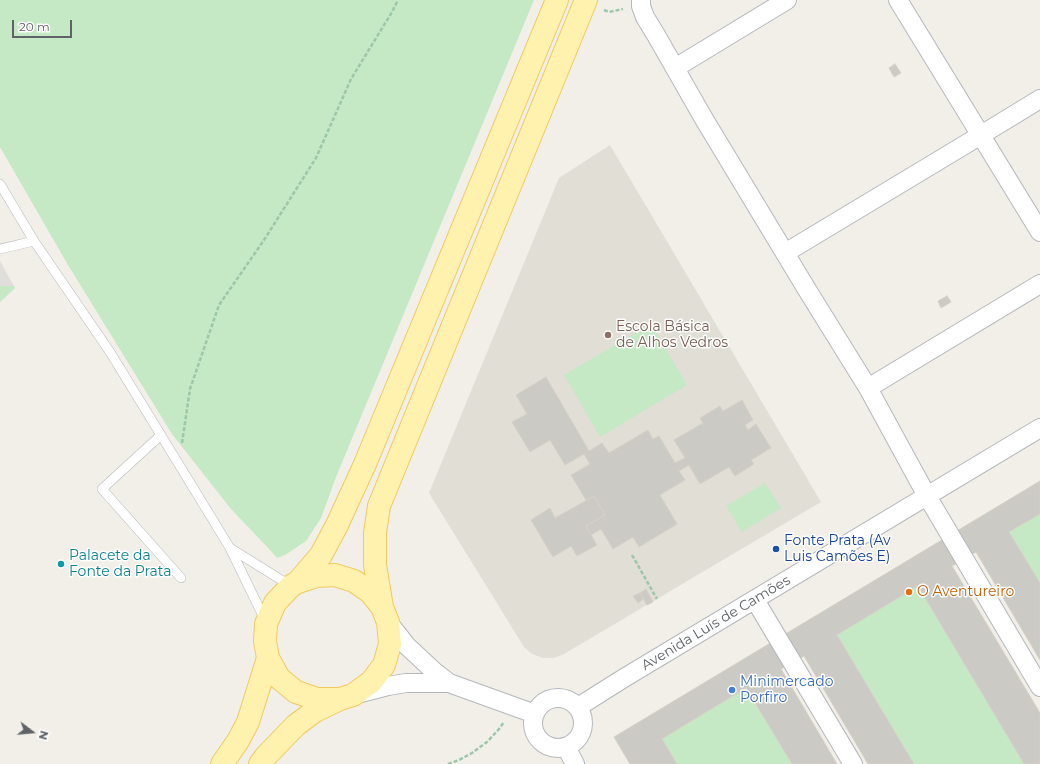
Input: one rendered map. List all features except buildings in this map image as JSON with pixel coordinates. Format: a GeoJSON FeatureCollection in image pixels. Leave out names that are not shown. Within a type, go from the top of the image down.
{"type":"FeatureCollection","features":[{"type":"Feature","properties":{"kind":"main road"},"geometry":{"type":"LineString","coordinates":[[346,697],[318,700],[296,692],[279,678],[268,658],[265,641],[266,624],[275,603],[295,584],[321,555],[337,526],[365,464],[556,0]]}},
{"type":"Feature","properties":{"kind":"main road"},"geometry":{"type":"LineString","coordinates":[[260,764],[296,725],[315,711],[346,697],[371,682],[384,665],[390,644],[375,565],[375,533],[380,506],[586,0]]}},
{"type":"Feature","properties":{"kind":"main road"},"geometry":{"type":"LineString","coordinates":[[295,584],[316,576],[335,575],[354,581],[370,592],[385,614]]}},
{"type":"Feature","properties":{"kind":"main road"},"geometry":{"type":"LineString","coordinates":[[222,764],[238,741],[248,722],[268,658]]}},
{"type":"Feature","properties":{"kind":"street"},"geometry":{"type":"LineString","coordinates":[[641,0],[641,6],[645,17],[704,119],[845,353],[868,388],[927,496],[1040,687]]}},
{"type":"Feature","properties":{"kind":"street"},"geometry":{"type":"LineString","coordinates":[[675,68],[788,0]]}},
{"type":"Feature","properties":{"kind":"street"},"geometry":{"type":"LineString","coordinates":[[898,0],[1040,232]]}},
{"type":"Feature","properties":{"kind":"street"},"geometry":{"type":"LineString","coordinates":[[785,252],[1040,99]]}},
{"type":"Feature","properties":{"kind":"street"},"geometry":{"type":"LineString","coordinates":[[868,388],[1040,284]]}},
{"type":"Feature","properties":{"kind":"street","name":"Avenida Luís de Camões"},"geometry":{"type":"LineString","coordinates":[[578,707],[1040,428]]}},
{"type":"Feature","properties":{"kind":"street"},"geometry":{"type":"LineString","coordinates":[[755,600],[853,764]]}},
{"type":"Feature","properties":{"kind":"street"},"geometry":{"type":"LineString","coordinates":[[385,614],[407,646],[449,683],[535,714]]}},
{"type":"Feature","properties":{"kind":"street"},"geometry":{"type":"LineString","coordinates":[[346,697],[406,683],[449,683]]}},
{"type":"Feature","properties":{"kind":"street"},"geometry":{"type":"LineString","coordinates":[[558,698],[566,699],[573,702],[578,707],[582,714],[583,722],[579,738],[566,747],[550,747],[543,743],[534,730],[534,722],[535,714],[544,702],[558,698]]}},
{"type":"Feature","properties":{"kind":"street"},"geometry":{"type":"LineString","coordinates":[[566,747],[575,764]]}},
{"type":"Feature","properties":{"kind":"lane"},"geometry":{"type":"LineString","coordinates":[[0,184],[34,241],[110,352],[180,464],[230,548],[266,624]]}},
{"type":"Feature","properties":{"kind":"lane"},"geometry":{"type":"LineString","coordinates":[[0,249],[34,241]]}},
{"type":"Feature","properties":{"kind":"lane"},"geometry":{"type":"LineString","coordinates":[[161,435],[102,489],[181,578]]}},
{"type":"Feature","properties":{"kind":"lane"},"geometry":{"type":"LineString","coordinates":[[230,548],[295,584]]}},
{"type":"Feature","properties":{"kind":"path"},"geometry":{"type":"LineString","coordinates":[[180,464],[190,389],[220,305],[264,240],[316,158],[351,79],[398,0]]}},
{"type":"Feature","properties":{"kind":"path"},"geometry":{"type":"LineString","coordinates":[[632,555],[657,599]]}},
{"type":"Feature","properties":{"kind":"path"},"geometry":{"type":"LineString","coordinates":[[448,764],[472,753],[486,742],[499,729],[514,707]]}},
{"type":"Feature","properties":{"kind":"shaded area","name":"Escola Básica de Alhos Vedros"},"geometry":{"type":"Polygon","coordinates":[[[610,145],[821,502],[564,654],[554,658],[543,658],[532,654],[524,647],[429,493],[559,178],[610,145]]]}},
{"type":"Feature","properties":{"kind":"shaded area"},"geometry":{"type":"Polygon","coordinates":[[[0,261],[15,288],[0,302],[0,261]]]}},
{"type":"Feature","properties":{"kind":"green space"},"geometry":{"type":"Polygon","coordinates":[[[0,0],[534,0],[336,477],[321,518],[306,541],[285,555],[277,558],[231,509],[172,434],[68,265],[0,147],[0,0]]]}},
{"type":"Feature","properties":{"kind":"green space"},"geometry":{"type":"Polygon","coordinates":[[[0,286],[14,286],[15,288],[0,302],[0,286]]]}},
{"type":"Feature","properties":{"kind":"green space"},"geometry":{"type":"Polygon","coordinates":[[[651,324],[687,385],[600,437],[564,375],[651,324]]]}},
{"type":"Feature","properties":{"kind":"green space"},"geometry":{"type":"Polygon","coordinates":[[[765,483],[781,508],[742,532],[726,506],[765,483]]]}},
{"type":"Feature","properties":{"kind":"green space"},"geometry":{"type":"Polygon","coordinates":[[[1040,514],[1040,583],[1009,532],[1040,514]]]}},
{"type":"Feature","properties":{"kind":"green space"},"geometry":{"type":"Polygon","coordinates":[[[918,586],[1024,764],[914,764],[837,635],[918,586]]]}},
{"type":"Feature","properties":{"kind":"green space"},"geometry":{"type":"Polygon","coordinates":[[[746,688],[792,764],[677,764],[662,739],[746,688]]]}},
{"type":"Feature","properties":{"kind":"place","name":"Escola Básica de Alhos Vedros"},"geometry":{"type":"Point","coordinates":[608,335]}},
{"type":"Feature","properties":{"kind":"place","name":"Fonte Prata (Av Luis Camões E)"},"geometry":{"type":"Point","coordinates":[776,549]}},
{"type":"Feature","properties":{"kind":"place","name":"Palacete da Fonte da Prata"},"geometry":{"type":"Point","coordinates":[61,564]}},
{"type":"Feature","properties":{"kind":"place","name":"O Aventureiro"},"geometry":{"type":"Point","coordinates":[909,592]}},
{"type":"Feature","properties":{"kind":"place","name":"Minimercado Porfiro"},"geometry":{"type":"Point","coordinates":[732,690]}}]}
